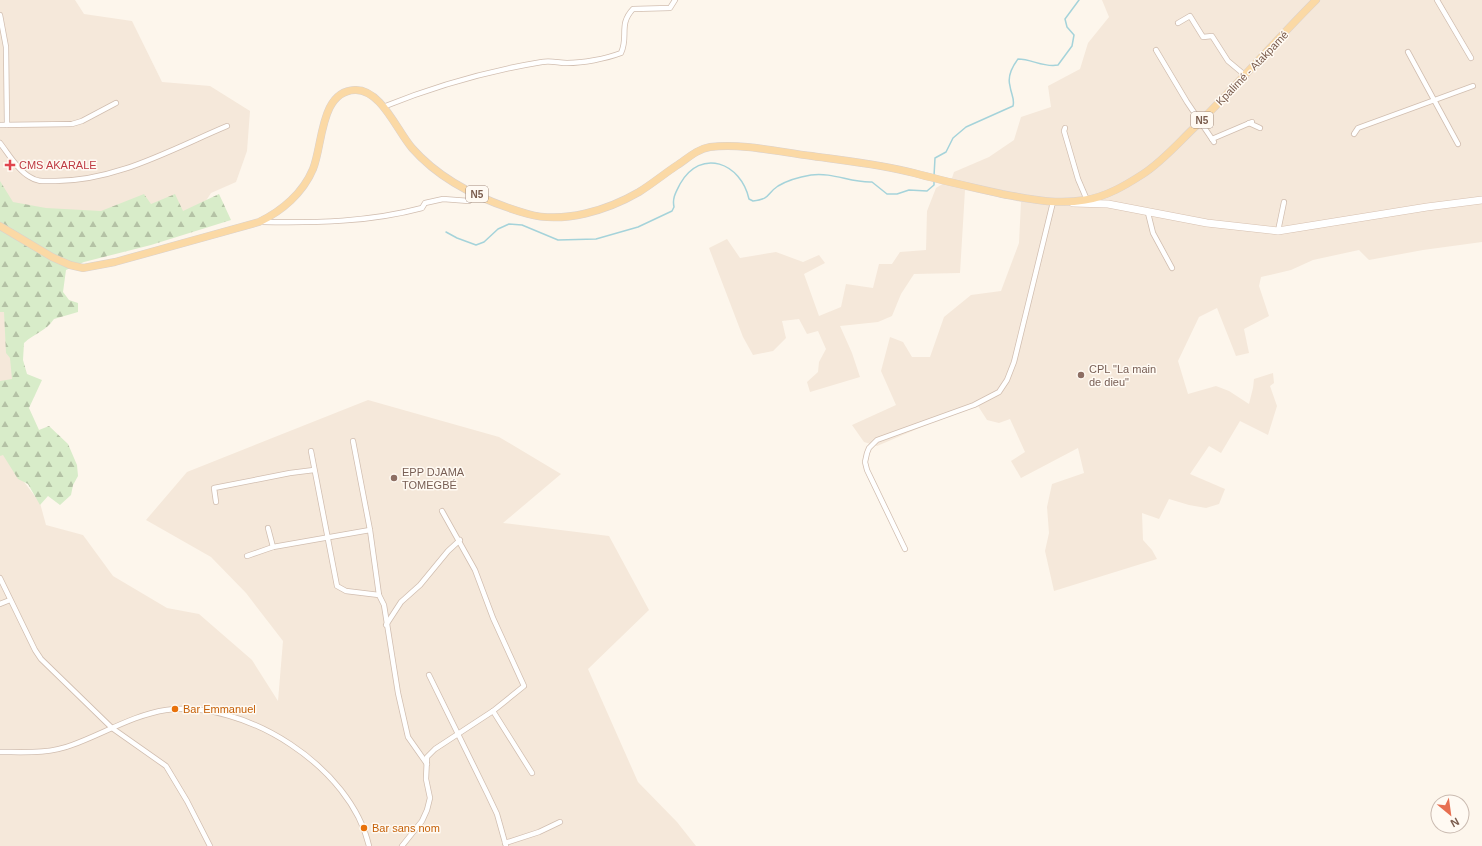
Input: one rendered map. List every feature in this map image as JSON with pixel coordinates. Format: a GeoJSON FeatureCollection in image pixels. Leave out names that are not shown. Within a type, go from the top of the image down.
{"type":"FeatureCollection","features":[{"type":"Feature","properties":{"kind":"main road","name":"Kpalimé - Atakpamé"},"geometry":{"type":"LineString","coordinates":[[1063,202],[1087,200],[1118,188],[1146,172],[1200,122],[1246,76],[1316,0]]}},
{"type":"Feature","properties":{"kind":"main road","name":"N5"},"geometry":{"type":"LineString","coordinates":[[0,226],[52,257],[70,265],[83,268],[115,262],[259,222],[282,208],[304,184],[313,170],[326,118],[335,99],[345,92],[358,90],[367,92],[383,107],[409,145],[429,166],[446,178],[475,193],[526,214],[552,217],[573,216],[610,206],[642,190],[702,148],[725,146],[757,148],[876,164],[968,187],[1031,200],[1063,202]]}},
{"type":"Feature","properties":{"kind":"street"},"geometry":{"type":"LineString","coordinates":[[383,107],[418,93],[472,76],[545,61],[568,63],[613,56],[621,53],[624,48],[624,27],[626,16],[633,9],[670,8],[675,0]]}},
{"type":"Feature","properties":{"kind":"street"},"geometry":{"type":"LineString","coordinates":[[1437,0],[1471,58]]}},
{"type":"Feature","properties":{"kind":"street"},"geometry":{"type":"LineString","coordinates":[[0,15],[6,47],[7,124]]}},
{"type":"Feature","properties":{"kind":"street"},"geometry":{"type":"LineString","coordinates":[[1178,23],[1190,16],[1203,37],[1212,36],[1228,61],[1246,76]]}},
{"type":"Feature","properties":{"kind":"street"},"geometry":{"type":"LineString","coordinates":[[1156,50],[1200,122],[1213,140],[1250,122],[1260,128]]}},
{"type":"Feature","properties":{"kind":"street"},"geometry":{"type":"LineString","coordinates":[[1408,52],[1458,144]]}},
{"type":"Feature","properties":{"kind":"street"},"geometry":{"type":"LineString","coordinates":[[1354,134],[1358,128],[1473,86]]}},
{"type":"Feature","properties":{"kind":"street"},"geometry":{"type":"LineString","coordinates":[[0,125],[72,124],[82,122],[116,103]]}},
{"type":"Feature","properties":{"kind":"street"},"geometry":{"type":"LineString","coordinates":[[0,143],[20,169],[31,178],[40,181],[64,181],[93,177],[125,169],[227,126]]}},
{"type":"Feature","properties":{"kind":"street"},"geometry":{"type":"LineString","coordinates":[[1065,128],[1064,131],[1078,179],[1087,200]]}},
{"type":"Feature","properties":{"kind":"street"},"geometry":{"type":"LineString","coordinates":[[259,222],[329,222],[391,216],[422,208],[424,203],[443,199],[469,201],[475,193]]}},
{"type":"Feature","properties":{"kind":"street"},"geometry":{"type":"LineString","coordinates":[[1063,202],[1101,203],[1148,213],[1228,226],[1278,231],[1427,207],[1482,200]]}},
{"type":"Feature","properties":{"kind":"street"},"geometry":{"type":"LineString","coordinates":[[905,549],[868,470],[866,459],[869,448],[883,438],[974,405],[999,392],[1007,380],[1014,362],[1053,202]]}},
{"type":"Feature","properties":{"kind":"street"},"geometry":{"type":"LineString","coordinates":[[1278,231],[1284,202]]}},
{"type":"Feature","properties":{"kind":"street"},"geometry":{"type":"LineString","coordinates":[[1148,213],[1153,233],[1172,268]]}},
{"type":"Feature","properties":{"kind":"street"},"geometry":{"type":"LineString","coordinates":[[353,441],[370,530],[379,595],[384,605],[386,625],[408,737],[427,764]]}},
{"type":"Feature","properties":{"kind":"street"},"geometry":{"type":"LineString","coordinates":[[311,451],[337,586],[346,591],[379,595]]}},
{"type":"Feature","properties":{"kind":"street"},"geometry":{"type":"LineString","coordinates":[[216,502],[214,488],[290,473],[314,470]]}},
{"type":"Feature","properties":{"kind":"street"},"geometry":{"type":"LineString","coordinates":[[402,846],[422,822],[427,810],[430,798],[426,779],[427,757],[435,748],[493,711],[524,686],[493,618],[475,570],[460,540],[442,511]]}},
{"type":"Feature","properties":{"kind":"street"},"geometry":{"type":"LineString","coordinates":[[268,528],[273,547]]}},
{"type":"Feature","properties":{"kind":"street"},"geometry":{"type":"LineString","coordinates":[[246,556],[273,547],[370,530]]}},
{"type":"Feature","properties":{"kind":"street"},"geometry":{"type":"LineString","coordinates":[[386,625],[401,602],[420,585],[448,551],[460,540]]}},
{"type":"Feature","properties":{"kind":"street"},"geometry":{"type":"LineString","coordinates":[[0,578],[35,650],[41,659],[112,728],[166,766],[198,821],[210,846]]}},
{"type":"Feature","properties":{"kind":"street"},"geometry":{"type":"LineString","coordinates":[[0,604],[10,600]]}},
{"type":"Feature","properties":{"kind":"street"},"geometry":{"type":"LineString","coordinates":[[429,675],[457,735],[470,757],[497,814],[505,844],[539,832],[560,822]]}},
{"type":"Feature","properties":{"kind":"street"},"geometry":{"type":"LineString","coordinates":[[0,752],[56,750],[72,746],[112,728],[160,711],[204,710],[227,716],[274,734],[297,750],[337,784],[360,818],[369,846]]}},
{"type":"Feature","properties":{"kind":"street"},"geometry":{"type":"LineString","coordinates":[[493,711],[532,773]]}},
{"type":"Feature","properties":{"kind":"shaded area"},"geometry":{"type":"Polygon","coordinates":[[[0,0],[75,0],[84,14],[132,21],[162,82],[210,86],[250,111],[247,151],[236,182],[211,193],[196,216],[125,220],[0,202],[0,0]]]}},
{"type":"Feature","properties":{"kind":"shaded area"},"geometry":{"type":"Polygon","coordinates":[[[1102,0],[1482,0],[1482,242],[1423,250],[1369,260],[1359,250],[1313,260],[1291,270],[1261,277],[1259,286],[1269,316],[1244,329],[1249,353],[1236,356],[1217,308],[1199,317],[1178,361],[1188,394],[1216,386],[1229,391],[1249,404],[1254,379],[1273,373],[1274,383],[1270,386],[1277,406],[1268,435],[1240,421],[1221,453],[1209,446],[1190,474],[1225,489],[1219,504],[1206,508],[1169,499],[1159,519],[1142,513],[1143,540],[1152,550],[1157,559],[1054,591],[1045,551],[1049,533],[1047,507],[1052,484],[1084,473],[1078,448],[1021,478],[1011,461],[1025,452],[1010,419],[999,423],[987,420],[978,406],[938,420],[877,446],[864,442],[852,425],[896,405],[881,371],[890,337],[903,342],[912,357],[930,357],[944,317],[971,295],[1001,291],[1019,243],[1021,202],[965,190],[960,273],[914,274],[901,294],[892,316],[878,322],[840,326],[852,353],[860,377],[810,392],[807,382],[818,372],[819,362],[826,349],[818,331],[807,334],[799,319],[782,321],[786,338],[773,351],[753,355],[743,337],[709,248],[727,239],[740,258],[776,252],[803,262],[819,255],[825,263],[804,274],[819,316],[841,307],[846,284],[873,288],[879,264],[892,264],[900,252],[926,250],[927,211],[936,188],[952,178],[954,172],[989,157],[1014,140],[1021,117],[1051,107],[1048,86],[1080,69],[1088,43],[1109,17],[1102,0]]]}},
{"type":"Feature","properties":{"kind":"shaded area"},"geometry":{"type":"Polygon","coordinates":[[[0,291],[26,401],[0,404],[0,291]]]}},
{"type":"Feature","properties":{"kind":"shaded area"},"geometry":{"type":"Polygon","coordinates":[[[368,400],[499,437],[561,474],[503,523],[609,536],[649,610],[588,669],[638,782],[677,822],[696,846],[0,846],[0,450],[40,503],[46,525],[83,535],[113,576],[167,608],[199,614],[252,660],[278,701],[283,641],[246,593],[211,557],[146,520],[187,472],[368,400]]]}},
{"type":"Feature","properties":{"kind":"green space"},"geometry":{"type":"Polygon","coordinates":[[[0,181],[13,202],[46,208],[101,211],[144,194],[151,204],[175,194],[183,211],[219,194],[231,220],[151,245],[84,262],[66,270],[63,292],[69,300],[78,303],[78,312],[54,319],[44,329],[24,343],[23,360],[27,374],[42,380],[29,408],[39,430],[49,426],[68,444],[77,465],[78,476],[73,485],[71,495],[60,505],[48,496],[40,505],[28,484],[18,479],[3,455],[0,456],[0,381],[12,379],[10,358],[6,353],[4,312],[0,312],[0,181]]]}},
{"type":"Feature","properties":{"kind":"waterway"},"geometry":{"type":"LineString","coordinates":[[934,176],[935,158],[946,152],[953,138],[966,127],[1013,106],[1009,79],[1012,68],[1018,59],[1053,66],[1058,65],[1072,46],[1074,35],[1067,27],[1065,19],[1079,0]]}},
{"type":"Feature","properties":{"kind":"waterway"},"geometry":{"type":"LineString","coordinates":[[446,232],[476,245],[484,242],[498,229],[509,224],[522,225],[558,240],[596,239],[638,227],[672,211],[674,207],[674,198],[680,184],[689,173],[699,166],[709,163],[719,164],[738,176],[745,187],[749,199],[753,201],[763,199],[778,186],[786,182],[819,174],[857,181],[872,182],[887,194],[897,194],[909,190],[927,191],[934,185],[934,182]]}},
{"type":"Feature","properties":{"kind":"place","name":"CMS AKARALE"},"geometry":{"type":"Point","coordinates":[10,165]}},
{"type":"Feature","properties":{"kind":"place","name":"CPL \"La main de dieu\""},"geometry":{"type":"Point","coordinates":[1081,375]}},
{"type":"Feature","properties":{"kind":"place","name":"EPP DJAMA TOMEGBÉ"},"geometry":{"type":"Point","coordinates":[394,478]}},
{"type":"Feature","properties":{"kind":"place","name":"Bar Emmanuel"},"geometry":{"type":"Point","coordinates":[175,709]}},
{"type":"Feature","properties":{"kind":"place","name":"Bar sans nom"},"geometry":{"type":"Point","coordinates":[364,828]}}]}
